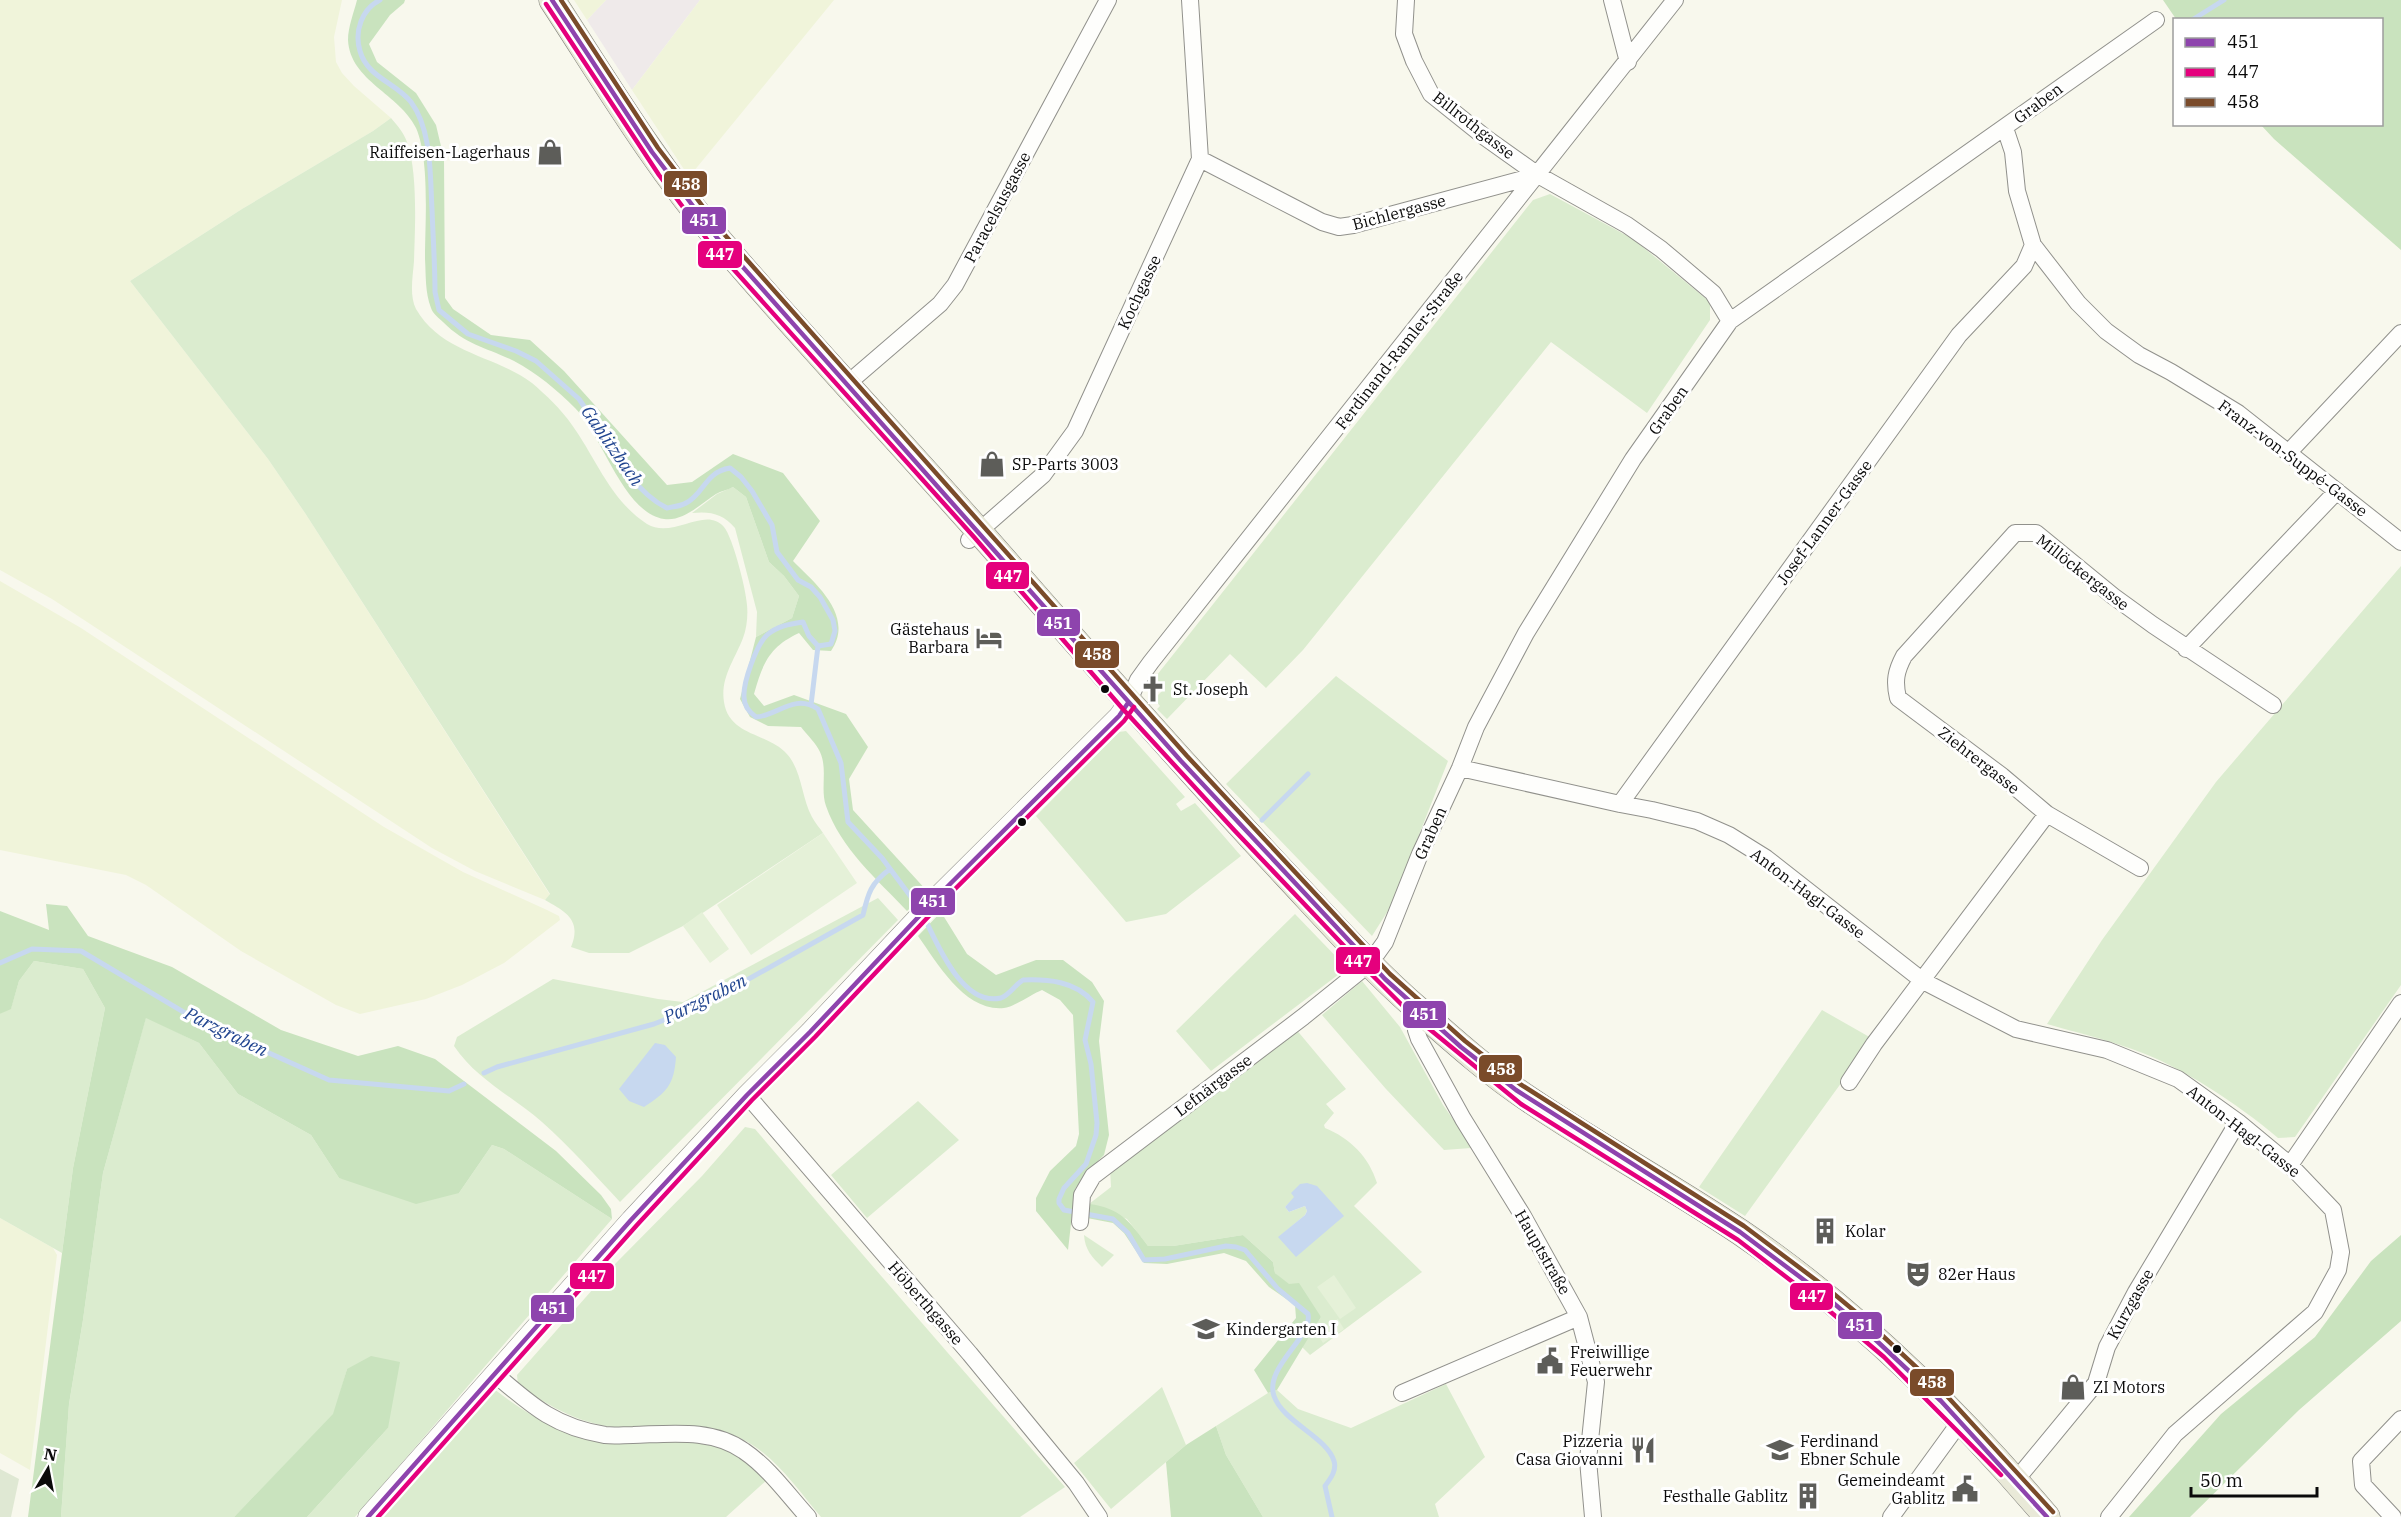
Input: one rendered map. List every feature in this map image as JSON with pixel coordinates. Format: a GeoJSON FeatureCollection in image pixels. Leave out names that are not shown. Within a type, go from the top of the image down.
{"type":"FeatureCollection","features":[{"type":"Feature","properties":{"kind":"main road"},"geometry":{"type":"LineString","coordinates":[[552,0],[665,171],[715,237],[847,384],[974,536],[1240,826],[1370,963],[1416,1008],[1526,1098],[1742,1234],[1816,1290],[1889,1351],[2016,1480],[2047,1517]]}},
{"type":"Feature","properties":{"kind":"street","name":"Paracelsusgasse"},"geometry":{"type":"LineString","coordinates":[[847,384],[940,304],[955,285],[1108,0]]}},
{"type":"Feature","properties":{"kind":"street","name":"Kochgasse"},"geometry":{"type":"LineString","coordinates":[[974,536],[1043,475],[1075,431],[1200,159],[1190,0]]}},
{"type":"Feature","properties":{"kind":"street","name":"Billrothgasse"},"geometry":{"type":"LineString","coordinates":[[1406,0],[1404,34],[1414,62],[1431,94],[1486,138],[1538,175],[1627,225],[1661,249],[1713,293],[1730,321]]}},
{"type":"Feature","properties":{"kind":"street"},"geometry":{"type":"LineString","coordinates":[[1612,0],[1628,62]]}},
{"type":"Feature","properties":{"kind":"street","name":"Ferdinand-Ramler-Straße"},"geometry":{"type":"LineString","coordinates":[[1128,703],[1138,680],[1151,662],[1675,0]]}},
{"type":"Feature","properties":{"kind":"street","name":"Graben"},"geometry":{"type":"LineString","coordinates":[[1370,963],[1385,942],[1420,854],[1460,768],[1476,727],[1526,633],[1633,459],[1730,321],[2156,20]]}},
{"type":"Feature","properties":{"kind":"street","name":"Franz-von-Suppé-Gasse"},"geometry":{"type":"LineString","coordinates":[[2005,128],[2013,152],[2017,191],[2033,245],[2078,303],[2106,331],[2139,355],[2238,413],[2401,542]]}},
{"type":"Feature","properties":{"kind":"street","name":"Bichlergasse"},"geometry":{"type":"LineString","coordinates":[[1200,159],[1322,222],[1339,227],[1538,175]]}},
{"type":"Feature","properties":{"kind":"street","name":"Josef-Lanner-Gasse"},"geometry":{"type":"LineString","coordinates":[[1620,804],[1959,335],[2024,266],[2033,245]]}},
{"type":"Feature","properties":{"kind":"street"},"geometry":{"type":"LineString","coordinates":[[2289,452],[2401,333]]}},
{"type":"Feature","properties":{"kind":"street"},"geometry":{"type":"LineString","coordinates":[[2186,649],[2337,491]]}},
{"type":"Feature","properties":{"kind":"street","name":"Millöckergasse"},"geometry":{"type":"LineString","coordinates":[[1936,622],[2014,533],[2036,533],[2113,596],[2186,649],[2273,705]]}},
{"type":"Feature","properties":{"kind":"street","name":"Ziehrergasse"},"geometry":{"type":"LineString","coordinates":[[1936,622],[1904,656],[1897,669],[1895,684],[1898,698],[2002,776],[2047,814],[2140,868]]}},
{"type":"Feature","properties":{"kind":"street"},"geometry":{"type":"LineString","coordinates":[[368,1517],[631,1220],[747,1095],[810,1032],[914,920],[1119,716],[1128,703]]}},
{"type":"Feature","properties":{"kind":"street","name":"Anton-Hagl-Gasse"},"geometry":{"type":"LineString","coordinates":[[1460,768],[1697,821],[1729,835],[1766,858],[1923,981],[2016,1029],[2107,1050],[2178,1079],[2238,1122],[2290,1165],[2333,1210],[2341,1252],[2338,1270],[2315,1311],[2175,1434],[2109,1517]]}},
{"type":"Feature","properties":{"kind":"street"},"geometry":{"type":"LineString","coordinates":[[1849,1082],[1874,1044],[2047,814]]}},
{"type":"Feature","properties":{"kind":"street","name":"Lefnärgasse"},"geometry":{"type":"LineString","coordinates":[[1081,1214],[1082,1195],[1093,1176],[1303,1017],[1370,963]]}},
{"type":"Feature","properties":{"kind":"street"},"geometry":{"type":"LineString","coordinates":[[2290,1165],[2401,1003]]}},
{"type":"Feature","properties":{"kind":"street","name":"Hauptstraße"},"geometry":{"type":"LineString","coordinates":[[1416,1008],[1416,1030],[1419,1039],[1463,1119],[1523,1216],[1580,1317],[1596,1382],[1588,1460],[1593,1517]]}},
{"type":"Feature","properties":{"kind":"street","name":"Höberthgasse"},"geometry":{"type":"LineString","coordinates":[[747,1095],[970,1354],[1076,1483],[1099,1517]]}},
{"type":"Feature","properties":{"kind":"street","name":"Kurzgasse"},"geometry":{"type":"LineString","coordinates":[[2016,1480],[2096,1383],[2107,1347],[2136,1293],[2238,1122]]}},
{"type":"Feature","properties":{"kind":"street"},"geometry":{"type":"LineString","coordinates":[[1402,1393],[1580,1317]]}},
{"type":"Feature","properties":{"kind":"street"},"geometry":{"type":"LineString","coordinates":[[495,1374],[545,1415],[568,1426],[608,1436],[687,1434],[711,1436],[744,1450],[808,1517]]}},
{"type":"Feature","properties":{"kind":"street"},"geometry":{"type":"LineString","coordinates":[[2393,1517],[2362,1485],[2361,1461],[2401,1419]]}},
{"type":"Feature","properties":{"kind":"street"},"geometry":{"type":"LineString","coordinates":[[1891,1517],[1960,1422]]}},
{"type":"Feature","properties":{"kind":"shaded area"},"geometry":{"type":"Polygon","coordinates":[[[606,0],[700,0],[632,90],[587,20],[606,0]]]}},
{"type":"Feature","properties":{"kind":"green space"},"geometry":{"type":"Polygon","coordinates":[[[0,0],[342,0],[334,37],[336,62],[354,86],[391,118],[130,281],[268,459],[305,513],[550,895],[545,900],[475,871],[432,848],[52,599],[0,570],[0,0]]]}},
{"type":"Feature","properties":{"kind":"green space"},"geometry":{"type":"Polygon","coordinates":[[[357,0],[405,0],[390,15],[369,44],[377,62],[416,93],[436,125],[444,159],[445,298],[453,309],[491,335],[530,340],[564,371],[667,485],[692,482],[733,454],[783,473],[820,521],[793,561],[830,602],[836,613],[837,638],[831,651],[813,650],[799,633],[789,638],[774,650],[764,665],[754,694],[764,706],[794,695],[846,714],[868,747],[849,779],[853,810],[928,892],[907,911],[850,850],[833,822],[824,799],[822,759],[814,742],[801,727],[768,726],[750,717],[740,699],[756,637],[792,618],[799,596],[784,576],[769,562],[746,497],[733,487],[716,494],[678,518],[664,519],[650,514],[625,488],[595,435],[568,401],[522,366],[460,336],[432,310],[426,284],[426,192],[420,141],[409,116],[366,77],[351,54],[348,35],[357,0]]]}},
{"type":"Feature","properties":{"kind":"green space"},"geometry":{"type":"Polygon","coordinates":[[[574,0],[606,0],[587,20],[574,0]]]}},
{"type":"Feature","properties":{"kind":"green space"},"geometry":{"type":"Polygon","coordinates":[[[700,0],[834,0],[689,177],[632,90],[700,0]]]}},
{"type":"Feature","properties":{"kind":"green space"},"geometry":{"type":"Polygon","coordinates":[[[2163,0],[2401,0],[2401,250],[2262,126],[2383,126],[2383,18],[2175,18],[2163,0]]]}},
{"type":"Feature","properties":{"kind":"green space"},"geometry":{"type":"Polygon","coordinates":[[[391,118],[406,139],[413,169],[415,217],[412,292],[416,309],[440,336],[454,345],[517,374],[543,392],[572,425],[613,491],[634,514],[647,524],[657,528],[667,528],[708,520],[716,521],[724,527],[738,564],[747,613],[744,634],[724,685],[723,693],[727,713],[740,727],[776,745],[790,758],[798,774],[808,809],[823,833],[683,926],[629,953],[589,953],[571,947],[575,930],[570,918],[545,900],[550,894],[305,513],[268,459],[130,281],[391,118]]]}},
{"type":"Feature","properties":{"kind":"green space"},"geometry":{"type":"Polygon","coordinates":[[[1550,194],[1633,239],[1710,302],[1710,320],[1647,413],[1551,342],[1303,650],[1266,688],[1230,654],[1167,719],[1157,709],[1160,706],[1154,699],[1163,690],[1153,680],[1533,200],[1550,194]]]}},
{"type":"Feature","properties":{"kind":"green space"},"geometry":{"type":"Polygon","coordinates":[[[733,487],[746,497],[769,562],[784,576],[799,596],[792,618],[756,637],[757,612],[735,528],[726,519],[716,514],[692,513],[717,494],[733,487]]]}},
{"type":"Feature","properties":{"kind":"green space"},"geometry":{"type":"Polygon","coordinates":[[[2401,566],[2401,985],[2295,1137],[2278,1138],[2227,1099],[2170,1065],[2121,1045],[2047,1024],[2102,940],[2216,782],[2401,566]]]}},
{"type":"Feature","properties":{"kind":"green space"},"geometry":{"type":"Polygon","coordinates":[[[0,581],[81,628],[384,827],[463,872],[559,916],[560,920],[504,963],[462,985],[426,999],[360,1014],[336,1005],[241,951],[146,885],[126,875],[0,850],[0,581]]]}},
{"type":"Feature","properties":{"kind":"green space"},"geometry":{"type":"Polygon","coordinates":[[[1336,676],[1448,761],[1391,906],[1372,936],[1226,784],[1336,676]]]}},
{"type":"Feature","properties":{"kind":"green space"},"geometry":{"type":"Polygon","coordinates":[[[1126,731],[1185,797],[1176,804],[1181,811],[1195,803],[1241,856],[1166,914],[1126,922],[1036,816],[1119,732],[1126,731]]]}},
{"type":"Feature","properties":{"kind":"green space"},"geometry":{"type":"Polygon","coordinates":[[[823,833],[857,883],[751,955],[717,905],[823,833]]]}},
{"type":"Feature","properties":{"kind":"green space"},"geometry":{"type":"Polygon","coordinates":[[[878,898],[898,920],[620,1202],[552,1132],[531,1113],[484,1078],[454,1046],[457,1037],[553,979],[683,1002],[878,898]]]}},
{"type":"Feature","properties":{"kind":"green space"},"geometry":{"type":"Polygon","coordinates":[[[46,904],[67,906],[88,936],[172,967],[281,1030],[358,1056],[398,1046],[435,1059],[556,1151],[601,1195],[611,1209],[612,1219],[504,1149],[492,1145],[459,1193],[416,1204],[339,1178],[311,1135],[238,1094],[199,1043],[146,1018],[103,1173],[69,1404],[61,1517],[28,1517],[73,1168],[105,1008],[83,969],[34,961],[19,981],[11,1009],[0,1014],[0,911],[49,930],[46,904]]]}},
{"type":"Feature","properties":{"kind":"green space"},"geometry":{"type":"Polygon","coordinates":[[[702,912],[729,949],[710,963],[683,926],[702,912]]]}},
{"type":"Feature","properties":{"kind":"green space"},"geometry":{"type":"Polygon","coordinates":[[[941,912],[967,954],[996,975],[1036,960],[1063,960],[1092,982],[1104,1001],[1099,1041],[1109,1135],[1104,1155],[1085,1174],[1075,1189],[1068,1250],[1036,1211],[1036,1198],[1050,1171],[1076,1146],[1079,1134],[1073,1015],[1060,1000],[1042,990],[1004,1008],[990,1007],[965,994],[944,972],[918,936],[941,912]]]}},
{"type":"Feature","properties":{"kind":"green space"},"geometry":{"type":"Polygon","coordinates":[[[1295,914],[1347,968],[1211,1071],[1176,1031],[1295,914]]]}},
{"type":"Feature","properties":{"kind":"green space"},"geometry":{"type":"Polygon","coordinates":[[[34,961],[83,969],[105,1008],[73,1168],[62,1253],[0,1218],[0,1014],[11,1008],[19,981],[34,961]]]}},
{"type":"Feature","properties":{"kind":"green space"},"geometry":{"type":"Polygon","coordinates":[[[1362,981],[1400,1027],[1443,1105],[1472,1146],[1471,1148],[1444,1150],[1386,1089],[1322,1015],[1362,981]]]}},
{"type":"Feature","properties":{"kind":"green space"},"geometry":{"type":"Polygon","coordinates":[[[1822,1010],[1873,1039],[1745,1216],[1699,1187],[1822,1010]]]}},
{"type":"Feature","properties":{"kind":"green space"},"geometry":{"type":"Polygon","coordinates":[[[146,1017],[199,1043],[238,1094],[311,1135],[339,1178],[459,1193],[492,1145],[504,1149],[612,1219],[355,1517],[307,1517],[388,1428],[347,1369],[334,1414],[234,1517],[61,1517],[69,1404],[103,1173],[146,1017]]]}},
{"type":"Feature","properties":{"kind":"green space"},"geometry":{"type":"Polygon","coordinates":[[[1295,1028],[1346,1089],[1326,1104],[1334,1113],[1324,1125],[1325,1128],[1343,1137],[1364,1157],[1377,1183],[1354,1206],[1422,1272],[1310,1355],[1302,1347],[1321,1317],[1275,1273],[1273,1262],[1243,1235],[1173,1246],[1148,1246],[1127,1219],[1089,1204],[1111,1187],[1110,1168],[1295,1028]],[[1295,1197],[1285,1207],[1289,1212],[1305,1206],[1307,1211],[1279,1237],[1343,1216],[1295,1197]]]}},
{"type":"Feature","properties":{"kind":"green space"},"geometry":{"type":"Polygon","coordinates":[[[918,1101],[959,1140],[867,1218],[831,1175],[918,1101]]]}},
{"type":"Feature","properties":{"kind":"green space"},"geometry":{"type":"Polygon","coordinates":[[[745,1127],[755,1129],[1065,1487],[1020,1517],[821,1517],[764,1453],[740,1438],[695,1426],[623,1428],[594,1423],[555,1408],[518,1385],[517,1375],[616,1263],[702,1176],[745,1127]]]}},
{"type":"Feature","properties":{"kind":"green space"},"geometry":{"type":"Polygon","coordinates":[[[1089,1204],[1117,1213],[1136,1230],[1148,1246],[1173,1246],[1243,1235],[1273,1262],[1275,1273],[1289,1284],[1299,1283],[1321,1317],[1277,1390],[1268,1393],[1254,1370],[1296,1318],[1295,1305],[1269,1287],[1246,1261],[1224,1253],[1167,1264],[1144,1263],[1124,1233],[1113,1223],[1087,1218],[1089,1204]]]}},
{"type":"Feature","properties":{"kind":"green space"},"geometry":{"type":"Polygon","coordinates":[[[0,1218],[53,1248],[57,1255],[30,1470],[0,1453],[0,1218]]]}},
{"type":"Feature","properties":{"kind":"green space"},"geometry":{"type":"Polygon","coordinates":[[[1084,1235],[1114,1255],[1102,1267],[1090,1253],[1084,1235]]]}},
{"type":"Feature","properties":{"kind":"green space"},"geometry":{"type":"Polygon","coordinates":[[[2401,1235],[2401,1321],[2299,1410],[2190,1517],[2129,1517],[2221,1414],[2315,1337],[2371,1261],[2401,1235]]]}},
{"type":"Feature","properties":{"kind":"green space"},"geometry":{"type":"Polygon","coordinates":[[[1334,1275],[1356,1308],[1340,1319],[1317,1287],[1334,1275]]]}},
{"type":"Feature","properties":{"kind":"green space"},"geometry":{"type":"Polygon","coordinates":[[[1338,1319],[1344,1329],[1323,1343],[1316,1332],[1338,1319]]]}},
{"type":"Feature","properties":{"kind":"green space"},"geometry":{"type":"Polygon","coordinates":[[[371,1356],[400,1362],[388,1428],[307,1517],[234,1517],[333,1414],[347,1369],[371,1356]]]}},
{"type":"Feature","properties":{"kind":"green space"},"geometry":{"type":"Polygon","coordinates":[[[1446,1384],[1485,1457],[1435,1504],[1439,1517],[1263,1517],[1226,1455],[1216,1426],[1268,1393],[1277,1390],[1298,1409],[1351,1428],[1446,1384]]]}},
{"type":"Feature","properties":{"kind":"green space"},"geometry":{"type":"Polygon","coordinates":[[[1162,1387],[1186,1445],[1111,1509],[1074,1463],[1162,1387]]]}},
{"type":"Feature","properties":{"kind":"green space"},"geometry":{"type":"Polygon","coordinates":[[[494,1389],[518,1407],[571,1433],[616,1443],[696,1441],[712,1444],[738,1455],[768,1479],[726,1517],[381,1517],[494,1389]]]}},
{"type":"Feature","properties":{"kind":"green space"},"geometry":{"type":"Polygon","coordinates":[[[1216,1426],[1226,1455],[1263,1517],[1171,1517],[1166,1462],[1186,1445],[1216,1426]]]}},
{"type":"Feature","properties":{"kind":"green space"},"geometry":{"type":"Polygon","coordinates":[[[0,1469],[19,1479],[11,1517],[0,1517],[0,1469]]]}},
{"type":"Feature","properties":{"kind":"water"},"geometry":{"type":"Polygon","coordinates":[[[655,1043],[665,1045],[676,1057],[675,1067],[668,1087],[644,1107],[629,1101],[619,1089],[655,1043]]]}},
{"type":"Feature","properties":{"kind":"water"},"geometry":{"type":"Polygon","coordinates":[[[1307,1183],[1317,1186],[1344,1216],[1296,1257],[1278,1237],[1305,1215],[1307,1211],[1305,1206],[1289,1212],[1285,1207],[1294,1197],[1291,1193],[1300,1184],[1307,1183]]]}},
{"type":"Feature","properties":{"kind":"waterway","name":"Gablitzbach"},"geometry":{"type":"LineString","coordinates":[[380,0],[364,15],[359,28],[358,43],[369,67],[375,74],[405,95],[418,113],[423,126],[429,154],[435,292],[439,310],[468,334],[516,351],[536,361],[579,399],[629,475],[653,500],[667,508],[682,505],[692,499],[710,478],[722,470],[730,468],[741,477],[772,525],[777,552],[798,580],[811,587],[820,597],[833,620],[835,631],[831,644],[818,646],[809,636],[803,622],[779,627],[767,635],[755,655],[748,674],[744,691],[746,706],[756,717],[793,704],[801,703],[818,709],[841,763],[848,822],[882,858],[920,909]]}},
{"type":"Feature","properties":{"kind":"waterway"},"geometry":{"type":"LineString","coordinates":[[2195,18],[2224,0]]}},
{"type":"Feature","properties":{"kind":"waterway"},"geometry":{"type":"LineString","coordinates":[[811,705],[818,646]]}},
{"type":"Feature","properties":{"kind":"waterway"},"geometry":{"type":"LineString","coordinates":[[1262,820],[1308,774]]}},
{"type":"Feature","properties":{"kind":"waterway","name":"Parzgraben"},"geometry":{"type":"LineString","coordinates":[[484,1073],[497,1067],[654,1024],[704,1004],[863,915],[871,889],[878,879],[890,869]]}},
{"type":"Feature","properties":{"kind":"waterway","name":"Gablitzbach"},"geometry":{"type":"LineString","coordinates":[[924,917],[953,971],[974,993],[987,998],[1001,998],[1023,980],[1042,980],[1070,986],[1093,1002],[1085,1040],[1091,1064],[1097,1123],[1096,1135],[1086,1164],[1064,1188],[1059,1199],[1064,1210],[1113,1219],[1128,1233],[1144,1260],[1165,1259],[1226,1246],[1245,1250],[1278,1289],[1308,1314],[1308,1323],[1276,1374],[1273,1385],[1274,1396],[1286,1414],[1330,1452],[1335,1465],[1331,1478],[1325,1486],[1332,1517]]}},
{"type":"Feature","properties":{"kind":"waterway","name":"Parzgraben"},"geometry":{"type":"LineString","coordinates":[[0,963],[32,949],[81,951],[202,1023],[329,1080],[449,1091],[464,1084]]}},
{"type":"Feature","properties":{"kind":"transit line","name":"451"},"geometry":{"type":"LineString","coordinates":[[552,0],[652,152],[718,239],[1181,761],[1385,979],[1461,1047],[1516,1090],[1740,1232],[1824,1295],[1941,1401],[2047,1517]]}},
{"type":"Feature","properties":{"kind":"transit line","name":"458"},"geometry":{"type":"LineString","coordinates":[[561,0],[658,148],[724,234],[1187,756],[1390,974],[1465,1041],[1520,1084],[1744,1226],[1828,1289],[1869,1323],[1946,1395],[2053,1512]]}},
{"type":"Feature","properties":{"kind":"transit line","name":"447"},"geometry":{"type":"LineString","coordinates":[[546,4],[659,175],[709,242],[974,537],[1122,708],[1365,968],[1411,1014],[1521,1104],[1738,1240],[1820,1303],[1884,1357],[2001,1475]]}},
{"type":"Feature","properties":{"kind":"transit line","name":"451"},"geometry":{"type":"LineString","coordinates":[[368,1517],[631,1220],[747,1095],[810,1032],[940,894],[1119,716],[1128,703]]}},
{"type":"Feature","properties":{"kind":"transit line","name":"447"},"geometry":{"type":"LineString","coordinates":[[378,1517],[637,1225],[752,1100],[815,1037],[945,899],[1124,721],[1134,707]]}},
{"type":"Feature","properties":{"kind":"place","name":"Raiffeisen-Lagerhaus"},"geometry":{"type":"Point","coordinates":[550,152]}},
{"type":"Feature","properties":{"kind":"place","name":"SP-Parts 3003"},"geometry":{"type":"Point","coordinates":[992,464]}},
{"type":"Feature","properties":{"kind":"place","name":"Gästehaus Barbara"},"geometry":{"type":"Point","coordinates":[989,638]}},
{"type":"Feature","properties":{"kind":"place","name":"St. Joseph"},"geometry":{"type":"Point","coordinates":[1153,689]}},
{"type":"Feature","properties":{"kind":"place","name":"Kolar"},"geometry":{"type":"Point","coordinates":[1825,1231]}},
{"type":"Feature","properties":{"kind":"place","name":"82er Haus"},"geometry":{"type":"Point","coordinates":[1918,1274]}},
{"type":"Feature","properties":{"kind":"place","name":"Kindergarten I"},"geometry":{"type":"Point","coordinates":[1206,1329]}},
{"type":"Feature","properties":{"kind":"place","name":"Freiwillige Feuerwehr"},"geometry":{"type":"Point","coordinates":[1550,1361]}},
{"type":"Feature","properties":{"kind":"place","name":"ZI Motors"},"geometry":{"type":"Point","coordinates":[2073,1387]}},
{"type":"Feature","properties":{"kind":"place","name":"Pizzeria Casa Giovanni"},"geometry":{"type":"Point","coordinates":[1643,1450]}},
{"type":"Feature","properties":{"kind":"place","name":"Ferdinand Ebner Schule"},"geometry":{"type":"Point","coordinates":[1780,1450]}},
{"type":"Feature","properties":{"kind":"place","name":"Gemeindeamt Gablitz"},"geometry":{"type":"Point","coordinates":[1965,1489]}},
{"type":"Feature","properties":{"kind":"place","name":"Festhalle Gablitz"},"geometry":{"type":"Point","coordinates":[1808,1496]}}]}
